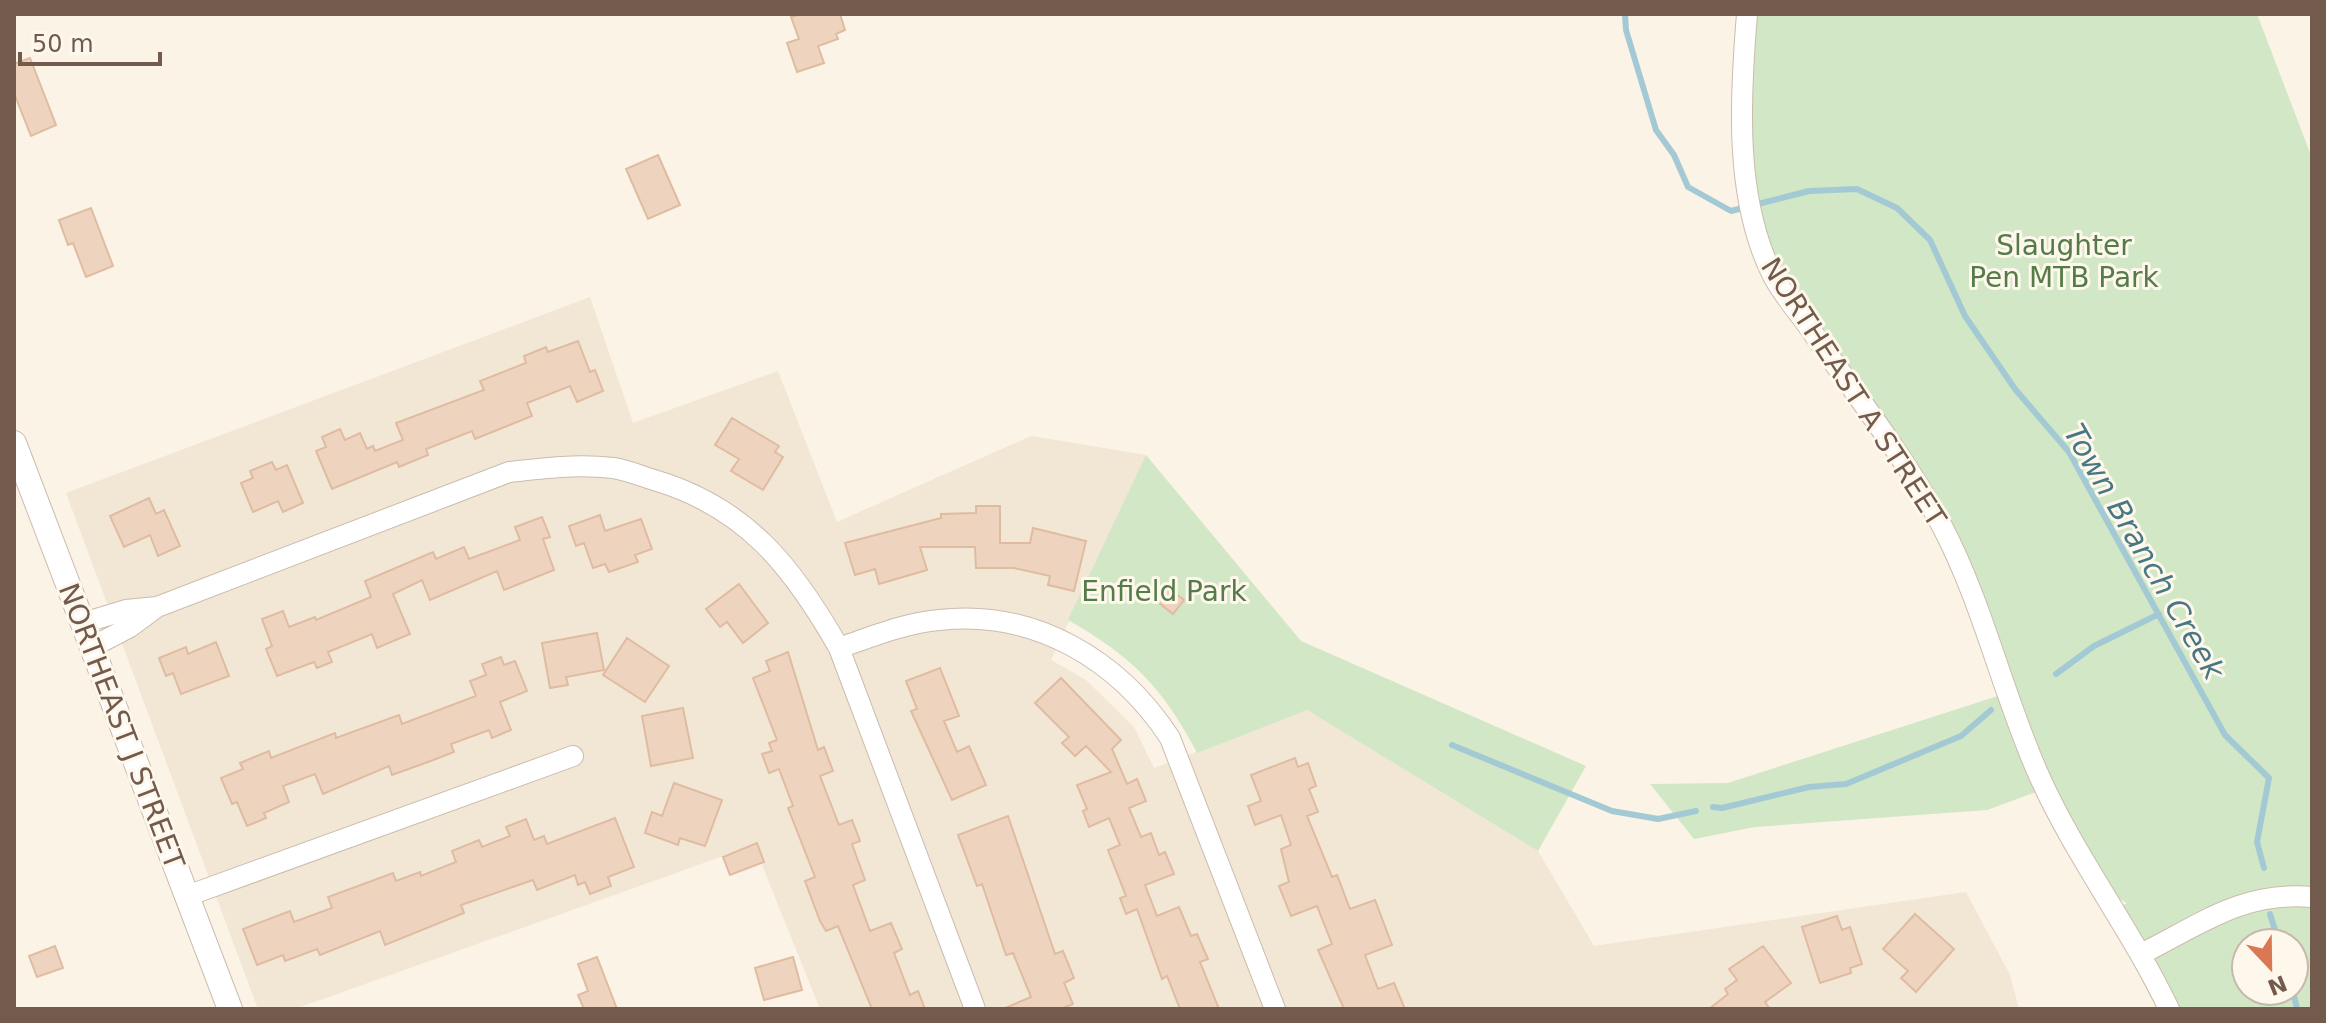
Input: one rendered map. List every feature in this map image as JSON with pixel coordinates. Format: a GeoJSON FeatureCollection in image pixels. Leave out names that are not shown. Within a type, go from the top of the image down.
{"type":"FeatureCollection","features":[{"type":"Feature","properties":{"kind":"street","name":"NORTHEAST A STREET"},"geometry":{"type":"LineString","coordinates":[[1747,14],[1744,142],[1748,185],[1751,210],[1774,277],[1899,458],[1943,528],[2037,772],[2065,827],[2143,953],[2169,1009]]}},
{"type":"Feature","properties":{"kind":"street","name":"NORTHEAST J STREET"},"geometry":{"type":"LineString","coordinates":[[14,443],[230,1009]]}},
{"type":"Feature","properties":{"kind":"street"},"geometry":{"type":"LineString","coordinates":[[83,623],[126,610],[157,607],[509,472],[564,466],[615,468],[677,486],[728,512],[769,546],[813,601],[839,648],[975,1009]]}},
{"type":"Feature","properties":{"kind":"street"},"geometry":{"type":"LineString","coordinates":[[92,647],[130,627],[157,607]]}},
{"type":"Feature","properties":{"kind":"street"},"geometry":{"type":"LineString","coordinates":[[839,648],[938,620],[996,619],[1053,636],[1106,665],[1144,699],[1170,738],[1275,1009]]}},
{"type":"Feature","properties":{"kind":"street"},"geometry":{"type":"LineString","coordinates":[[187,896],[573,756]]}},
{"type":"Feature","properties":{"kind":"street"},"geometry":{"type":"LineString","coordinates":[[2143,953],[2210,915],[2241,904],[2289,895],[2312,897]]}},
{"type":"Feature","properties":{"kind":"shaded area"},"geometry":{"type":"Polygon","coordinates":[[[590,297],[633,423],[778,371],[837,522],[1031,436],[1146,455],[1051,660],[1086,680],[1134,727],[1154,768],[1307,710],[1538,851],[1594,946],[1966,892],[2010,975],[2019,1009],[820,1009],[754,845],[295,1009],[258,1009],[66,493],[590,297]]]}},
{"type":"Feature","properties":{"kind":"green space","name":"Slaughter Pen MTB Park"},"geometry":{"type":"Polygon","coordinates":[[[1744,14],[2257,14],[2312,158],[2312,1009],[2157,1009],[2107,914],[2127,903],[2112,895],[2052,786],[1987,810],[1755,827],[1694,839],[1650,784],[1728,783],[2007,693],[1941,529],[1767,255],[1748,161],[1744,14]]]}},
{"type":"Feature","properties":{"kind":"green space","name":"Enfield Park"},"geometry":{"type":"Polygon","coordinates":[[[1146,455],[1301,641],[1586,766],[1538,851],[1307,710],[1197,753],[1172,710],[1144,676],[1111,647],[1068,620],[1146,455]]]}},
{"type":"Feature","properties":{"kind":"building"},"geometry":{"type":"Polygon","coordinates":[[[840,14],[845,30],[836,34],[838,39],[818,46],[824,63],[797,72],[787,43],[799,39],[791,17],[840,14]]]}},
{"type":"Feature","properties":{"kind":"building"},"geometry":{"type":"Polygon","coordinates":[[[30,58],[56,125],[31,136],[14,93],[14,64],[30,58]]]}},
{"type":"Feature","properties":{"kind":"building"},"geometry":{"type":"Polygon","coordinates":[[[658,155],[680,205],[648,219],[626,169],[658,155]]]}},
{"type":"Feature","properties":{"kind":"building"},"geometry":{"type":"Polygon","coordinates":[[[91,208],[113,266],[86,277],[73,243],[68,245],[59,220],[91,208]]]}},
{"type":"Feature","properties":{"kind":"building"},"geometry":{"type":"Polygon","coordinates":[[[578,341],[590,372],[595,370],[603,391],[577,402],[570,386],[527,403],[532,416],[475,439],[472,431],[426,449],[428,455],[399,467],[397,462],[332,489],[316,451],[326,447],[322,437],[340,429],[345,440],[360,433],[367,449],[373,446],[375,451],[403,440],[396,423],[484,390],[480,381],[526,363],[524,356],[546,347],[548,352],[578,341]]]}},
{"type":"Feature","properties":{"kind":"building"},"geometry":{"type":"Polygon","coordinates":[[[732,418],[779,446],[775,452],[783,457],[763,490],[731,471],[739,459],[715,445],[732,418]]]}},
{"type":"Feature","properties":{"kind":"building"},"geometry":{"type":"Polygon","coordinates":[[[272,462],[276,470],[287,465],[303,503],[283,512],[278,501],[253,512],[241,483],[253,478],[250,471],[272,462]]]}},
{"type":"Feature","properties":{"kind":"building"},"geometry":{"type":"Polygon","coordinates":[[[149,498],[156,514],[164,510],[180,546],[158,556],[150,535],[124,547],[110,516],[149,498]]]}},
{"type":"Feature","properties":{"kind":"building"},"geometry":{"type":"Polygon","coordinates":[[[976,506],[1000,506],[1000,543],[1030,543],[1033,528],[1086,541],[1074,591],[1048,585],[1050,576],[1014,568],[976,568],[975,547],[920,547],[927,570],[879,584],[875,569],[855,575],[845,543],[941,518],[941,514],[976,513],[976,506]]]}},
{"type":"Feature","properties":{"kind":"building"},"geometry":{"type":"Polygon","coordinates":[[[600,515],[605,531],[641,519],[652,549],[635,555],[638,562],[609,572],[605,564],[593,568],[584,543],[576,546],[569,526],[600,515]]]}},
{"type":"Feature","properties":{"kind":"building"},"geometry":{"type":"Polygon","coordinates":[[[542,517],[550,537],[543,539],[554,570],[504,590],[497,571],[430,600],[422,580],[393,594],[410,634],[377,648],[372,634],[328,652],[332,662],[317,668],[314,662],[277,676],[266,649],[272,646],[262,619],[283,611],[289,627],[315,617],[316,620],[371,597],[365,581],[433,552],[436,559],[464,547],[469,559],[520,540],[515,527],[542,517]]]}},
{"type":"Feature","properties":{"kind":"building"},"geometry":{"type":"Polygon","coordinates":[[[739,584],[768,623],[743,643],[727,622],[720,627],[706,609],[739,584]]]}},
{"type":"Feature","properties":{"kind":"building"},"geometry":{"type":"Polygon","coordinates":[[[1164,585],[1184,600],[1173,614],[1153,598],[1164,585]]]}},
{"type":"Feature","properties":{"kind":"building"},"geometry":{"type":"Polygon","coordinates":[[[597,633],[604,670],[566,677],[568,685],[550,688],[542,643],[597,633]]]}},
{"type":"Feature","properties":{"kind":"building"},"geometry":{"type":"Polygon","coordinates":[[[627,638],[669,666],[645,702],[603,675],[627,638]]]}},
{"type":"Feature","properties":{"kind":"building"},"geometry":{"type":"Polygon","coordinates":[[[216,642],[229,676],[181,694],[173,673],[166,676],[159,658],[186,647],[188,654],[216,642]]]}},
{"type":"Feature","properties":{"kind":"building"},"geometry":{"type":"Polygon","coordinates":[[[788,652],[818,750],[824,747],[833,771],[820,776],[839,825],[852,820],[860,841],[852,844],[865,880],[853,885],[870,931],[891,923],[902,949],[894,953],[910,995],[918,991],[925,1009],[872,1009],[838,926],[826,931],[820,921],[805,881],[815,877],[788,808],[793,806],[779,769],[769,773],[762,754],[772,751],[769,743],[777,740],[753,678],[770,671],[766,661],[788,652]]]}},
{"type":"Feature","properties":{"kind":"building"},"geometry":{"type":"Polygon","coordinates":[[[501,657],[504,665],[515,661],[527,691],[500,702],[511,730],[492,738],[489,730],[451,744],[454,752],[392,775],[389,766],[323,794],[315,774],[283,786],[289,802],[264,813],[266,818],[247,826],[237,802],[232,804],[221,778],[243,769],[240,763],[269,751],[271,758],[335,733],[336,738],[399,715],[402,724],[476,696],[470,681],[486,675],[482,664],[501,657]]]}},
{"type":"Feature","properties":{"kind":"building"},"geometry":{"type":"Polygon","coordinates":[[[940,668],[959,716],[944,721],[957,752],[969,746],[986,785],[952,800],[911,711],[917,709],[906,681],[940,668]]]}},
{"type":"Feature","properties":{"kind":"building"},"geometry":{"type":"Polygon","coordinates":[[[1061,678],[1121,740],[1112,749],[1127,784],[1137,779],[1146,801],[1129,808],[1141,837],[1151,833],[1159,855],[1165,852],[1174,874],[1145,885],[1157,916],[1179,907],[1191,936],[1197,934],[1208,959],[1200,962],[1219,1009],[1180,1009],[1167,976],[1162,979],[1137,909],[1126,914],[1120,898],[1126,896],[1108,850],[1120,845],[1109,818],[1089,827],[1083,811],[1087,809],[1077,785],[1111,772],[1086,746],[1075,756],[1062,743],[1069,737],[1035,703],[1061,678]]]}},
{"type":"Feature","properties":{"kind":"building"},"geometry":{"type":"Polygon","coordinates":[[[683,708],[693,758],[651,766],[642,716],[683,708]]]}},
{"type":"Feature","properties":{"kind":"building"},"geometry":{"type":"Polygon","coordinates":[[[1295,758],[1298,767],[1308,763],[1316,786],[1309,789],[1318,812],[1307,816],[1332,877],[1337,875],[1350,909],[1375,900],[1392,945],[1365,955],[1378,989],[1394,983],[1405,1009],[1344,1009],[1318,950],[1332,944],[1317,906],[1291,916],[1279,886],[1289,882],[1281,849],[1291,845],[1281,815],[1255,825],[1248,806],[1261,801],[1251,775],[1295,758]]]}},
{"type":"Feature","properties":{"kind":"building"},"geometry":{"type":"Polygon","coordinates":[[[674,783],[722,800],[705,846],[680,838],[678,845],[645,833],[652,812],[662,816],[674,783]]]}},
{"type":"Feature","properties":{"kind":"building"},"geometry":{"type":"Polygon","coordinates":[[[1008,816],[1055,954],[1063,951],[1074,978],[1064,983],[1073,1004],[1061,1009],[1003,1009],[1031,997],[1013,953],[1006,955],[982,884],[977,886],[958,835],[1008,816]]]}},
{"type":"Feature","properties":{"kind":"building"},"geometry":{"type":"Polygon","coordinates":[[[615,818],[634,867],[608,877],[611,886],[590,894],[585,882],[578,885],[575,875],[537,890],[533,880],[461,905],[464,913],[385,945],[380,931],[320,955],[317,949],[285,961],[283,955],[257,965],[243,929],[290,911],[294,922],[332,908],[328,897],[393,873],[396,881],[420,872],[421,876],[456,862],[452,851],[479,840],[482,847],[510,836],[506,827],[526,819],[534,840],[544,836],[547,844],[615,818]]]}},
{"type":"Feature","properties":{"kind":"building"},"geometry":{"type":"Polygon","coordinates":[[[757,843],[764,862],[730,875],[723,857],[757,843]]]}},
{"type":"Feature","properties":{"kind":"building"},"geometry":{"type":"Polygon","coordinates":[[[1915,914],[1954,949],[1916,992],[1901,978],[1908,971],[1883,949],[1915,914]]]}},
{"type":"Feature","properties":{"kind":"building"},"geometry":{"type":"Polygon","coordinates":[[[1837,916],[1842,930],[1850,927],[1862,964],[1850,968],[1851,973],[1820,983],[1802,927],[1837,916]]]}},
{"type":"Feature","properties":{"kind":"building"},"geometry":{"type":"Polygon","coordinates":[[[55,946],[63,968],[37,977],[29,956],[55,946]]]}},
{"type":"Feature","properties":{"kind":"building"},"geometry":{"type":"Polygon","coordinates":[[[1763,946],[1791,983],[1765,1002],[1770,1009],[1709,1009],[1728,994],[1725,989],[1737,980],[1729,969],[1763,946]]]}},
{"type":"Feature","properties":{"kind":"building"},"geometry":{"type":"Polygon","coordinates":[[[597,957],[617,1009],[584,1009],[578,995],[588,991],[578,964],[597,957]]]}},
{"type":"Feature","properties":{"kind":"building"},"geometry":{"type":"Polygon","coordinates":[[[793,957],[802,990],[764,1000],[755,968],[793,957]]]}},
{"type":"Feature","properties":{"kind":"waterway","name":"Town Branch Creek"},"geometry":{"type":"LineString","coordinates":[[1625,14],[1626,30],[1656,130],[1674,155],[1688,187],[1731,211],[1809,191],[1857,189],[1897,208],[1930,240],[1965,316],[2015,389],[2069,452],[2225,735],[2269,778],[2257,842],[2264,868]]}},
{"type":"Feature","properties":{"kind":"waterway"},"geometry":{"type":"LineString","coordinates":[[2056,674],[2094,646],[2159,614]]}},
{"type":"Feature","properties":{"kind":"waterway"},"geometry":{"type":"LineString","coordinates":[[1713,807],[1722,808],[1809,787],[1846,784],[1961,736],[1991,710]]}},
{"type":"Feature","properties":{"kind":"waterway"},"geometry":{"type":"LineString","coordinates":[[1452,745],[1612,811],[1658,819],[1696,811]]}},
{"type":"Feature","properties":{"kind":"waterway","name":"Town Branch Creek"},"geometry":{"type":"LineString","coordinates":[[2270,914],[2274,927]]}}]}
